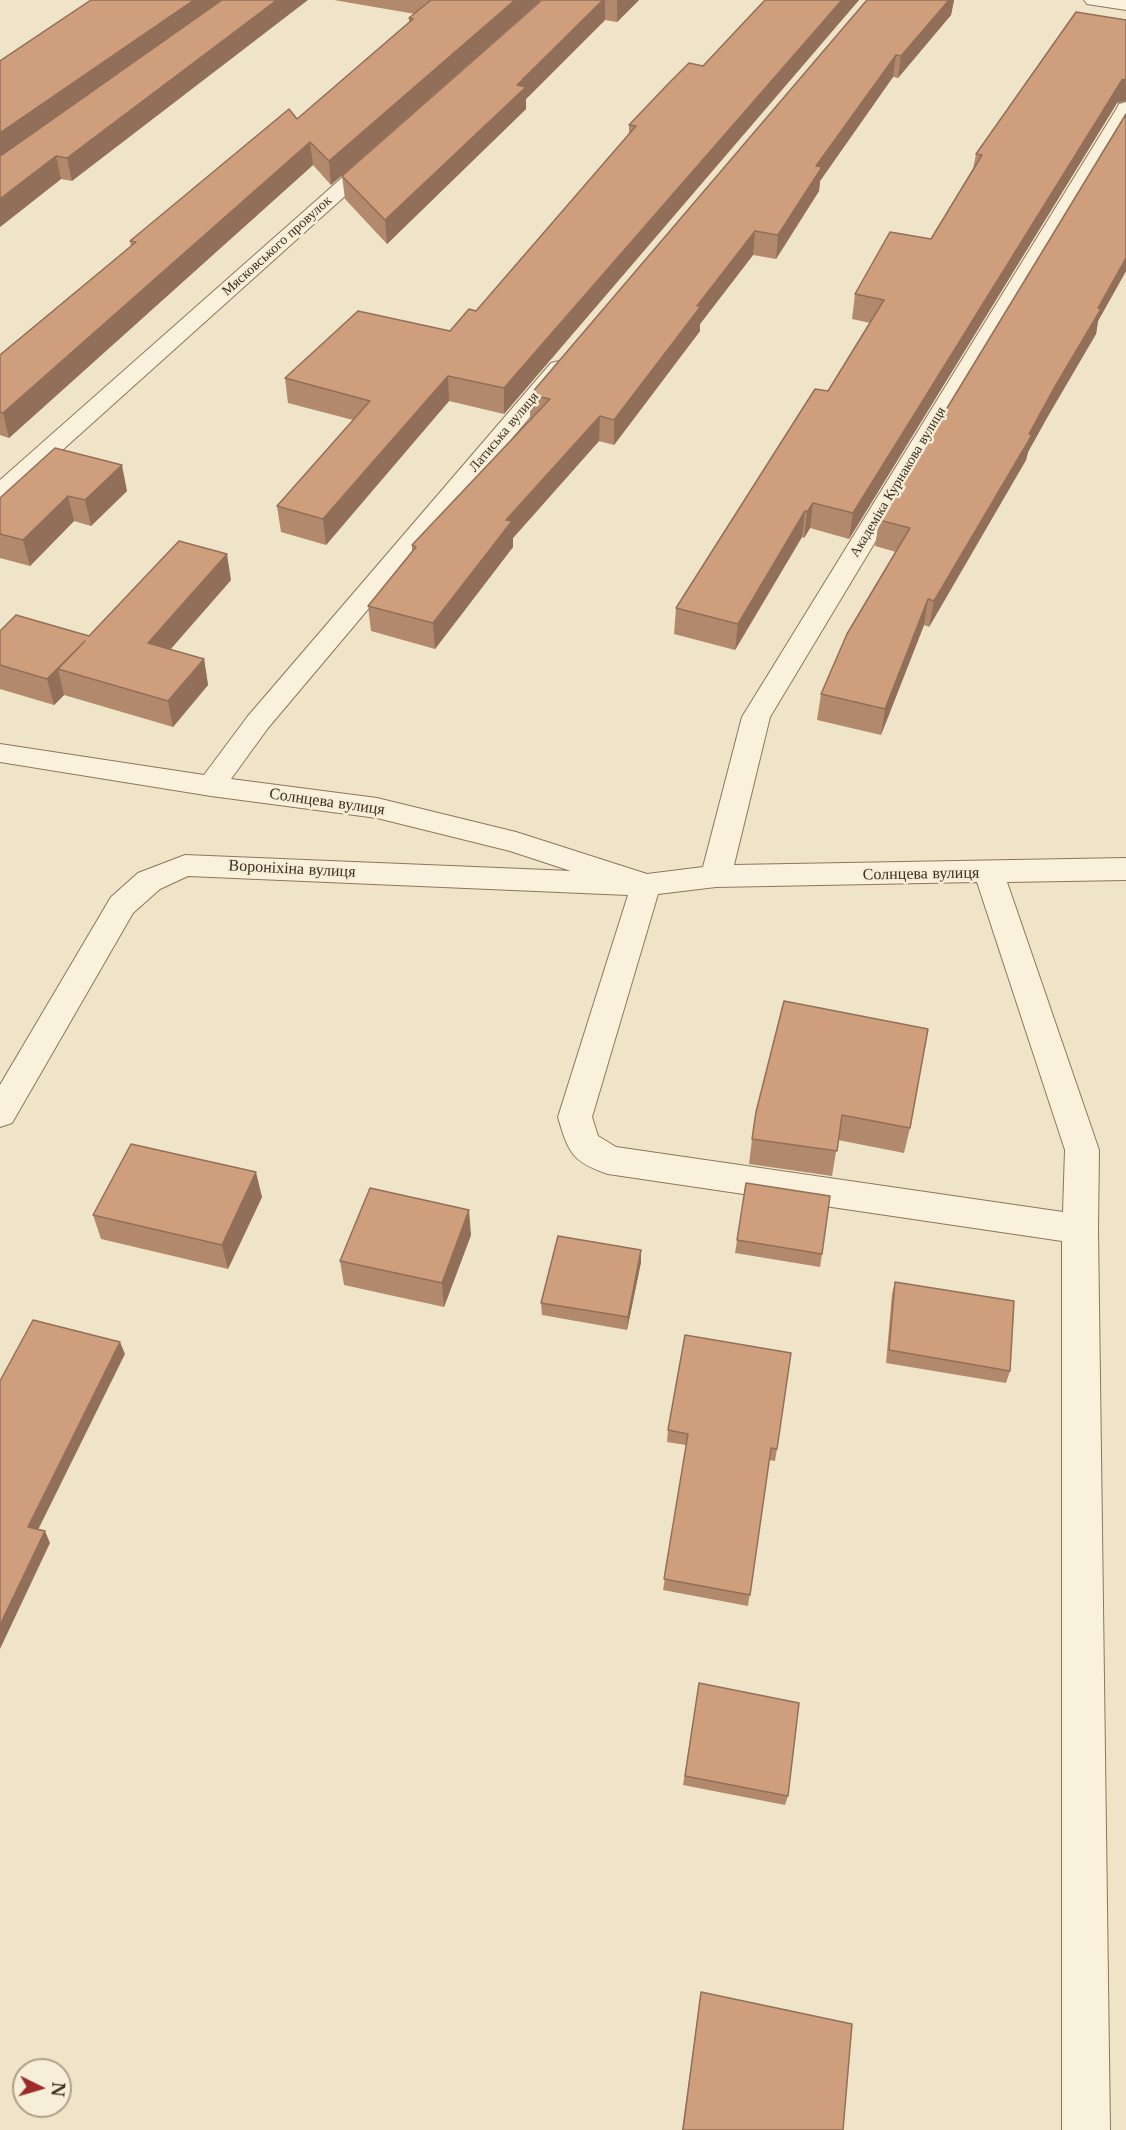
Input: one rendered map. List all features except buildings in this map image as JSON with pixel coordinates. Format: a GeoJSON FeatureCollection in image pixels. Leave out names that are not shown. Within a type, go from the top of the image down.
{"type":"FeatureCollection","features":[{"type":"Feature","properties":{"kind":"street"},"geometry":{"type":"LineString","coordinates":[[1093,0],[1126,5]]}},
{"type":"Feature","properties":{"kind":"street","name":"Академіка Курнакова вулиця"},"geometry":{"type":"LineString","coordinates":[[716,876],[756,717],[1126,108]]}},
{"type":"Feature","properties":{"kind":"street","name":"Мясковського провулок"},"geometry":{"type":"LineString","coordinates":[[0,493],[393,143]]}},
{"type":"Feature","properties":{"kind":"street","name":"Латиська вулиця"},"geometry":{"type":"LineString","coordinates":[[212,786],[258,722],[576,347]]}},
{"type":"Feature","properties":{"kind":"street","name":"Солнцева вулиця"},"geometry":{"type":"LineString","coordinates":[[0,753],[212,786],[377,808],[516,842],[646,885]]}},
{"type":"Feature","properties":{"kind":"street","name":"Вороніхіна вулиця"},"geometry":{"type":"LineString","coordinates":[[0,1114],[122,905],[148,881],[185,865],[646,885],[716,876]]}},
{"type":"Feature","properties":{"kind":"street","name":"Солнцева вулиця"},"geometry":{"type":"LineString","coordinates":[[716,876],[1126,869]]}},
{"type":"Feature","properties":{"kind":"street"},"geometry":{"type":"LineString","coordinates":[[990,873],[1082,1150],[1080,1229],[1086,2130]]}},
{"type":"Feature","properties":{"kind":"street"},"geometry":{"type":"LineString","coordinates":[[646,885],[575,1117],[583,1144],[609,1160],[1080,1229]]}}]}
